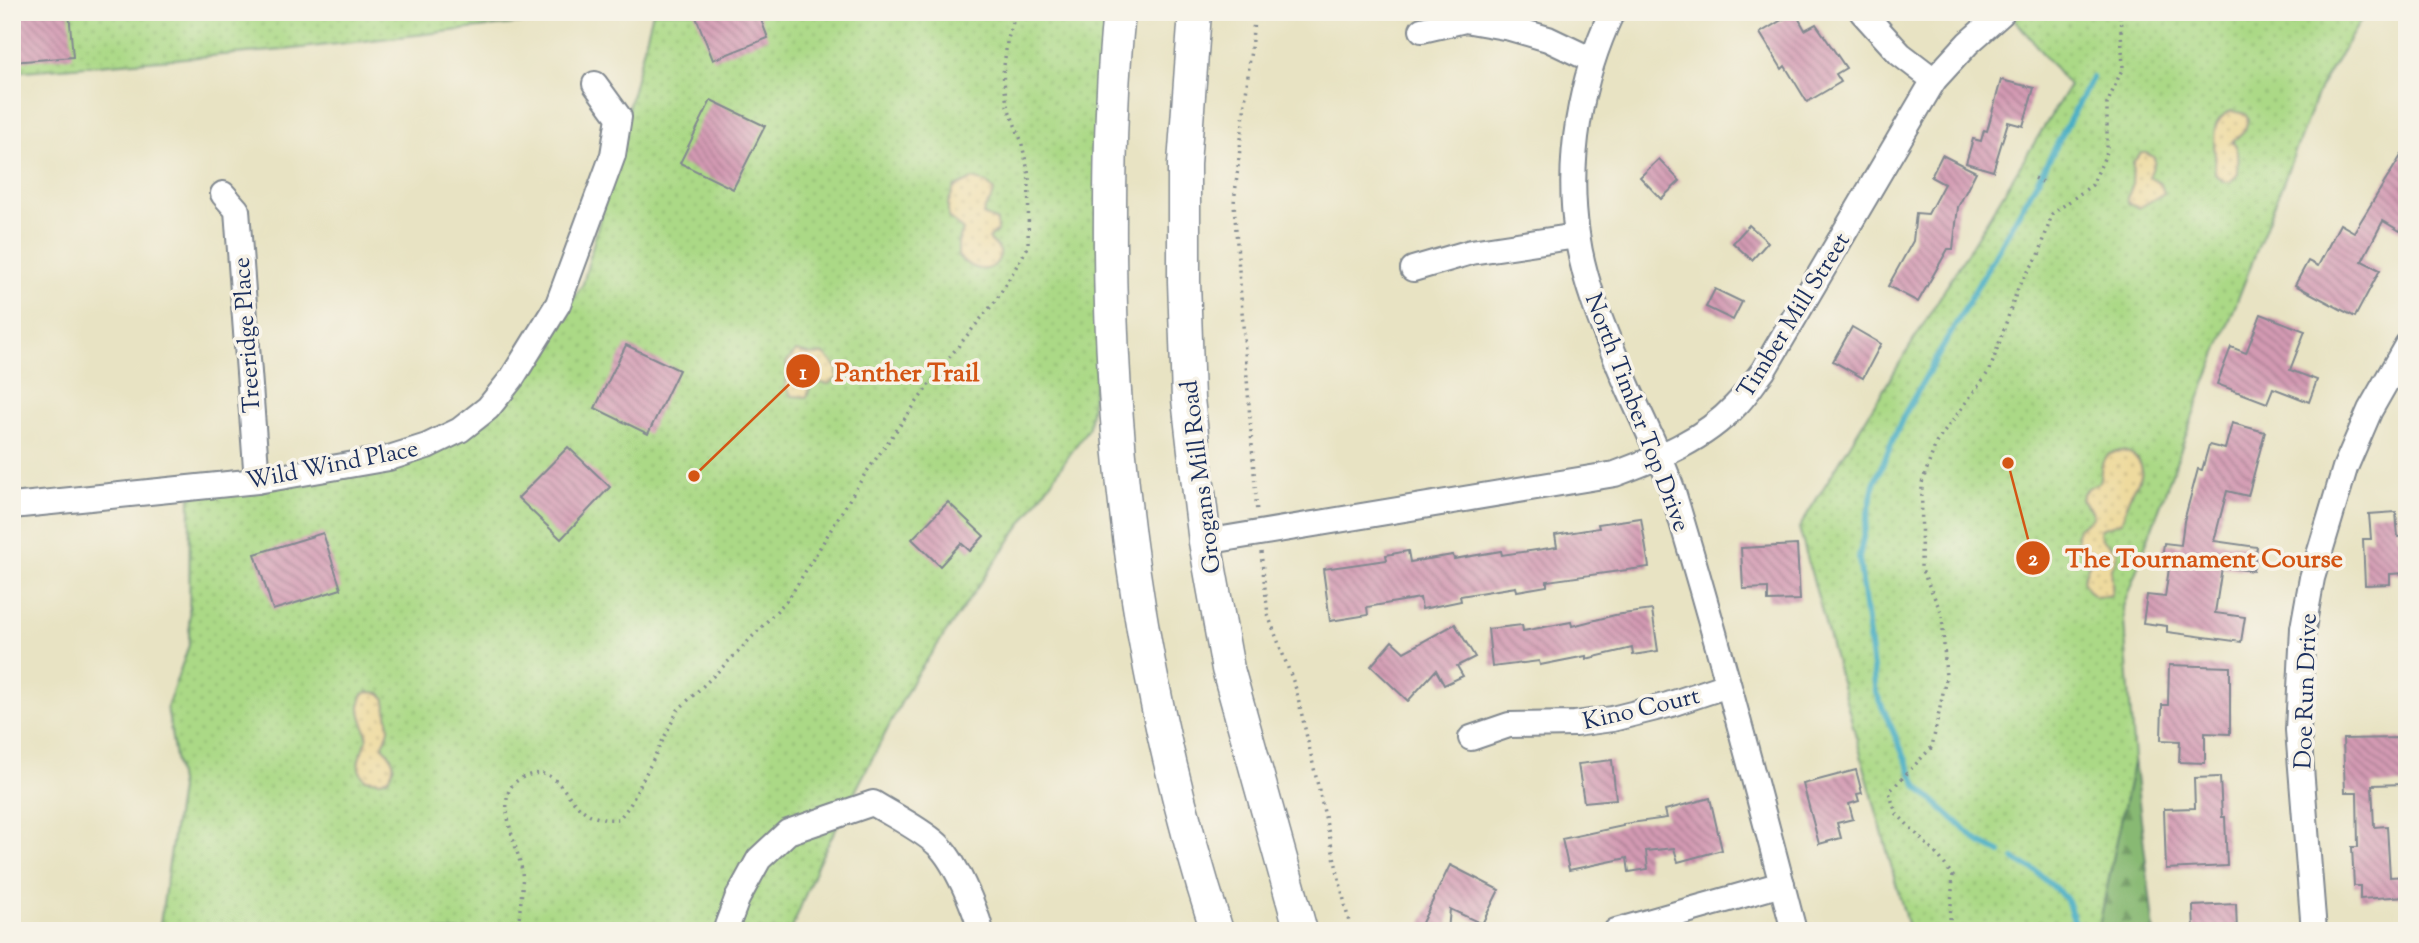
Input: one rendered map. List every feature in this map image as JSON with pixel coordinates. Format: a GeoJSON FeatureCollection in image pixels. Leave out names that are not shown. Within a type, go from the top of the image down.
{"type":"FeatureCollection","features":[{"type":"Feature","properties":{"kind":"main road"},"geometry":{"type":"LineString","coordinates":[[1119,12],[1110,149],[1110,273],[1115,397],[1127,520],[1145,642],[1161,723],[1192,848],[1217,931]]}},
{"type":"Feature","properties":{"kind":"main road","name":"Grogans Mill Road"},"geometry":{"type":"LineString","coordinates":[[1195,12],[1184,164],[1188,399],[1205,542],[1228,669],[1301,931]]}},
{"type":"Feature","properties":{"kind":"street","name":"North Timber Top Drive"},"geometry":{"type":"LineString","coordinates":[[1612,12],[1592,60],[1576,135],[1574,176],[1577,236],[1602,322],[1675,500],[1794,931]]}},
{"type":"Feature","properties":{"kind":"street"},"geometry":{"type":"LineString","coordinates":[[1862,12],[1900,54],[1934,80]]}},
{"type":"Feature","properties":{"kind":"street","name":"Timber Mill Street"},"geometry":{"type":"LineString","coordinates":[[1205,542],[1615,474],[1660,458],[1699,435],[1736,406],[1763,371],[1934,80],[1968,43],[2001,14]]}},
{"type":"Feature","properties":{"kind":"street"},"geometry":{"type":"LineString","coordinates":[[1422,30],[1465,20],[1510,28],[1548,40],[1592,60]]}},
{"type":"Feature","properties":{"kind":"street","name":"Wild Wind Place"},"geometry":{"type":"LineString","coordinates":[[12,506],[257,481],[389,458],[427,446],[460,430],[488,408],[512,377],[558,304],[613,155],[619,117],[595,84]]}},
{"type":"Feature","properties":{"kind":"street","name":"Treeridge Place"},"geometry":{"type":"LineString","coordinates":[[223,194],[237,210],[257,481]]}},
{"type":"Feature","properties":{"kind":"street"},"geometry":{"type":"LineString","coordinates":[[1413,269],[1471,252],[1577,236]]}},
{"type":"Feature","properties":{"kind":"street","name":"Doe Run Drive"},"geometry":{"type":"LineString","coordinates":[[2314,931],[2298,730],[2305,616],[2315,565],[2344,468],[2370,410],[2407,345]]}},
{"type":"Feature","properties":{"kind":"street","name":"Kino Court"},"geometry":{"type":"LineString","coordinates":[[1471,738],[1509,725],[1575,724],[1612,719],[1668,705],[1728,685]]}},
{"type":"Feature","properties":{"kind":"street"},"geometry":{"type":"LineString","coordinates":[[728,931],[727,926],[737,899],[759,859],[788,831],[873,803],[939,845],[960,879],[976,913],[981,931]]}},
{"type":"Feature","properties":{"kind":"street"},"geometry":{"type":"LineString","coordinates":[[1616,931],[1782,884]]}},
{"type":"Feature","properties":{"kind":"path"},"geometry":{"type":"LineString","coordinates":[[519,931],[522,873],[507,815],[506,800],[510,789],[516,781],[528,775],[542,773],[557,780],[580,808],[592,816],[606,820],[620,819],[630,805],[678,710],[735,656],[789,598],[871,464],[940,369],[996,299],[1028,247],[1029,175],[1021,141],[1007,105],[1003,74],[1007,42],[1016,12]]}},
{"type":"Feature","properties":{"kind":"path"},"geometry":{"type":"LineString","coordinates":[[1255,12],[1234,203],[1258,533],[1268,615],[1296,689],[1351,931]]}},
{"type":"Feature","properties":{"kind":"path"},"geometry":{"type":"LineString","coordinates":[[1957,931],[1950,920],[1952,876],[1940,858],[1896,813],[1889,792],[1932,747],[1946,678],[1942,614],[1921,568],[1922,483],[1936,443],[1990,370],[2019,285],[2039,254],[2052,214],[2092,185],[2107,152],[2107,104],[2123,67],[2120,12]]}},
{"type":"Feature","properties":{"kind":"path"},"geometry":{"type":"LineString","coordinates":[[2034,178],[2042,182]]}},
{"type":"Feature","properties":{"kind":"green space"},"geometry":{"type":"Polygon","coordinates":[[[12,12],[620,12],[284,50],[12,72],[12,12]]]}},
{"type":"Feature","properties":{"kind":"green space"},"geometry":{"type":"Polygon","coordinates":[[[653,12],[1109,12],[1100,343],[1089,427],[913,680],[818,863],[791,931],[159,931],[180,789],[167,707],[189,645],[190,497],[488,422],[583,284],[653,12]]]}},
{"type":"Feature","properties":{"kind":"green space"},"geometry":{"type":"Polygon","coordinates":[[[2009,12],[2366,12],[2320,87],[2200,397],[2123,607],[2134,759],[2098,931],[1909,931],[1799,528],[2069,86],[2009,12]]]}},
{"type":"Feature","properties":{"kind":"green space"},"geometry":{"type":"Polygon","coordinates":[[[2134,759],[2154,931],[2098,931],[2134,759]]]}},
{"type":"Feature","properties":{"kind":"sand"},"geometry":{"type":"Polygon","coordinates":[[[2232,111],[2245,114],[2248,119],[2245,130],[2232,142],[2238,152],[2238,174],[2230,182],[2224,182],[2215,174],[2214,136],[2220,118],[2232,111]]]}},
{"type":"Feature","properties":{"kind":"sand"},"geometry":{"type":"Polygon","coordinates":[[[2141,153],[2154,157],[2155,162],[2149,177],[2161,184],[2164,193],[2139,208],[2129,204],[2127,199],[2132,186],[2133,162],[2141,153]]]}},
{"type":"Feature","properties":{"kind":"sand"},"geometry":{"type":"Polygon","coordinates":[[[972,179],[986,183],[994,191],[983,215],[997,221],[997,231],[989,239],[998,248],[1000,255],[997,262],[988,269],[971,266],[958,256],[958,243],[963,230],[948,217],[948,204],[954,188],[972,179]]]}},
{"type":"Feature","properties":{"kind":"sand"},"geometry":{"type":"Polygon","coordinates":[[[796,351],[812,355],[824,354],[837,367],[837,378],[829,384],[812,382],[807,397],[792,396],[785,387],[788,372],[786,363],[796,351]]]}},
{"type":"Feature","properties":{"kind":"sand"},"geometry":{"type":"Polygon","coordinates":[[[2117,451],[2132,455],[2141,464],[2142,470],[2121,522],[2101,529],[2102,539],[2117,550],[2117,556],[2112,569],[2111,595],[2100,597],[2090,593],[2083,580],[2090,561],[2079,546],[2077,534],[2078,528],[2093,517],[2092,511],[2081,499],[2085,491],[2099,482],[2103,460],[2117,451]]]}},
{"type":"Feature","properties":{"kind":"sand"},"geometry":{"type":"Polygon","coordinates":[[[380,693],[384,697],[388,718],[389,730],[383,746],[391,757],[393,769],[388,778],[381,781],[365,779],[359,770],[360,756],[367,740],[360,706],[363,694],[380,693]]]}},
{"type":"Feature","properties":{"kind":"building"},"geometry":{"type":"Polygon","coordinates":[[[12,12],[69,12],[73,57],[12,62],[12,12]]]}},
{"type":"Feature","properties":{"kind":"building"},"geometry":{"type":"Polygon","coordinates":[[[694,12],[758,12],[768,38],[713,60],[694,12]]]}},
{"type":"Feature","properties":{"kind":"building"},"geometry":{"type":"Polygon","coordinates":[[[1795,12],[1805,30],[1816,24],[1846,68],[1836,74],[1841,82],[1807,102],[1760,33],[1795,12]]]}},
{"type":"Feature","properties":{"kind":"building"},"geometry":{"type":"Polygon","coordinates":[[[2001,80],[2034,88],[2023,126],[2008,122],[1993,171],[1966,163],[1973,139],[1981,141],[1984,130],[1987,131],[2001,80]]]}},
{"type":"Feature","properties":{"kind":"building"},"geometry":{"type":"Polygon","coordinates":[[[711,100],[765,126],[733,189],[680,163],[711,100]]]}},
{"type":"Feature","properties":{"kind":"building"},"geometry":{"type":"Polygon","coordinates":[[[2407,146],[2407,221],[2400,231],[2383,221],[2362,261],[2380,270],[2355,317],[2295,285],[2308,261],[2318,266],[2340,224],[2354,232],[2407,146]]]}},
{"type":"Feature","properties":{"kind":"building"},"geometry":{"type":"Polygon","coordinates":[[[1942,155],[1976,172],[1958,207],[1953,249],[1948,249],[1918,302],[1888,286],[1913,241],[1916,213],[1928,214],[1944,184],[1931,177],[1942,155]]]}},
{"type":"Feature","properties":{"kind":"building"},"geometry":{"type":"Polygon","coordinates":[[[1659,159],[1680,181],[1661,199],[1640,177],[1659,159]]]}},
{"type":"Feature","properties":{"kind":"building"},"geometry":{"type":"Polygon","coordinates":[[[1749,225],[1768,242],[1752,260],[1733,243],[1749,225]]]}},
{"type":"Feature","properties":{"kind":"building"},"geometry":{"type":"Polygon","coordinates":[[[1715,289],[1742,302],[1733,320],[1706,307],[1715,289]]]}},
{"type":"Feature","properties":{"kind":"building"},"geometry":{"type":"Polygon","coordinates":[[[2261,314],[2305,331],[2290,370],[2317,380],[2309,402],[2273,388],[2267,403],[2217,384],[2231,347],[2246,353],[2261,314]]]}},
{"type":"Feature","properties":{"kind":"building"},"geometry":{"type":"Polygon","coordinates":[[[1852,327],[1881,344],[1863,378],[1833,361],[1852,327]]]}},
{"type":"Feature","properties":{"kind":"building"},"geometry":{"type":"Polygon","coordinates":[[[626,345],[679,370],[648,434],[595,408],[626,345]]]}},
{"type":"Feature","properties":{"kind":"building"},"geometry":{"type":"Polygon","coordinates":[[[2232,423],[2265,432],[2248,496],[2227,491],[2214,541],[2257,547],[2253,571],[2222,567],[2215,613],[2245,617],[2241,642],[2167,632],[2167,626],[2143,623],[2147,595],[2165,597],[2170,561],[2162,560],[2164,543],[2181,545],[2184,521],[2198,469],[2202,470],[2209,445],[2225,449],[2232,423]]]}},
{"type":"Feature","properties":{"kind":"building"},"geometry":{"type":"Polygon","coordinates":[[[568,447],[610,487],[561,539],[518,498],[568,447]]]}},
{"type":"Feature","properties":{"kind":"building"},"geometry":{"type":"Polygon","coordinates":[[[948,502],[984,536],[970,551],[961,543],[940,566],[912,539],[948,502]]]}},
{"type":"Feature","properties":{"kind":"building"},"geometry":{"type":"Polygon","coordinates":[[[2396,512],[2398,537],[2407,536],[2407,573],[2390,574],[2390,584],[2365,585],[2363,539],[2371,539],[2369,514],[2396,512]]]}},
{"type":"Feature","properties":{"kind":"building"},"geometry":{"type":"Polygon","coordinates":[[[1641,518],[1649,567],[1547,581],[1547,586],[1517,591],[1516,587],[1460,596],[1461,601],[1422,609],[1420,598],[1367,607],[1368,615],[1330,621],[1323,569],[1387,560],[1386,555],[1408,551],[1410,562],[1453,555],[1454,559],[1501,551],[1502,555],[1557,547],[1555,535],[1599,528],[1598,524],[1641,518]]]}},
{"type":"Feature","properties":{"kind":"building"},"geometry":{"type":"Polygon","coordinates":[[[323,533],[341,589],[273,610],[255,554],[323,533]]]}},
{"type":"Feature","properties":{"kind":"building"},"geometry":{"type":"Polygon","coordinates":[[[1797,545],[1800,600],[1768,601],[1768,588],[1743,589],[1741,548],[1797,545]]]}},
{"type":"Feature","properties":{"kind":"building"},"geometry":{"type":"Polygon","coordinates":[[[1652,610],[1658,651],[1633,655],[1632,648],[1586,659],[1586,656],[1540,665],[1539,661],[1492,667],[1488,629],[1522,625],[1523,631],[1571,622],[1572,626],[1615,615],[1652,610]]]}},
{"type":"Feature","properties":{"kind":"building"},"geometry":{"type":"Polygon","coordinates":[[[1455,624],[1475,657],[1457,666],[1463,676],[1444,685],[1436,670],[1408,701],[1371,666],[1392,641],[1404,652],[1455,624]]]}},
{"type":"Feature","properties":{"kind":"building"},"geometry":{"type":"Polygon","coordinates":[[[2169,665],[2230,667],[2230,734],[2205,733],[2205,763],[2179,762],[2180,741],[2161,740],[2162,705],[2168,705],[2169,665]]]}},
{"type":"Feature","properties":{"kind":"building"},"geometry":{"type":"Polygon","coordinates":[[[2403,738],[2405,784],[2372,785],[2374,827],[2387,826],[2390,877],[2407,876],[2407,896],[2360,899],[2360,886],[2354,886],[2352,847],[2358,847],[2357,792],[2345,792],[2343,739],[2403,738]]]}},
{"type":"Feature","properties":{"kind":"building"},"geometry":{"type":"Polygon","coordinates":[[[1612,760],[1616,799],[1584,802],[1578,764],[1612,760]]]}},
{"type":"Feature","properties":{"kind":"building"},"geometry":{"type":"Polygon","coordinates":[[[1856,770],[1862,793],[1857,794],[1859,801],[1849,804],[1853,819],[1837,823],[1841,838],[1819,844],[1803,784],[1856,770]]]}},
{"type":"Feature","properties":{"kind":"building"},"geometry":{"type":"Polygon","coordinates":[[[2220,777],[2227,866],[2166,869],[2164,809],[2195,808],[2194,778],[2220,777]]]}},
{"type":"Feature","properties":{"kind":"building"},"geometry":{"type":"Polygon","coordinates":[[[1710,798],[1722,850],[1678,862],[1674,848],[1646,851],[1648,869],[1629,872],[1627,858],[1569,870],[1562,839],[1623,824],[1667,818],[1665,810],[1710,798]]]}},
{"type":"Feature","properties":{"kind":"building"},"geometry":{"type":"Polygon","coordinates":[[[1450,865],[1499,890],[1482,924],[1450,909],[1448,931],[1418,931],[1450,865]]]}},
{"type":"Feature","properties":{"kind":"building"},"geometry":{"type":"Polygon","coordinates":[[[2236,904],[2237,931],[2194,931],[2193,906],[2236,904]]]}},
{"type":"Feature","properties":{"kind":"waterway"},"geometry":{"type":"LineString","coordinates":[[2001,853],[1979,842],[1918,787],[1876,693],[1859,558],[1874,484],[1903,417],[2044,169],[2092,78]]}},
{"type":"Feature","properties":{"kind":"waterway"},"geometry":{"type":"LineString","coordinates":[[2014,859],[2037,872],[2066,898],[2078,931]]}},
{"type":"Feature","properties":{"kind":"place","name":"The Tournament Course"},"geometry":{"type":"Point","coordinates":[2008,463]}},
{"type":"Feature","properties":{"kind":"place","name":"Panther Trail"},"geometry":{"type":"Point","coordinates":[694,476]}}]}
